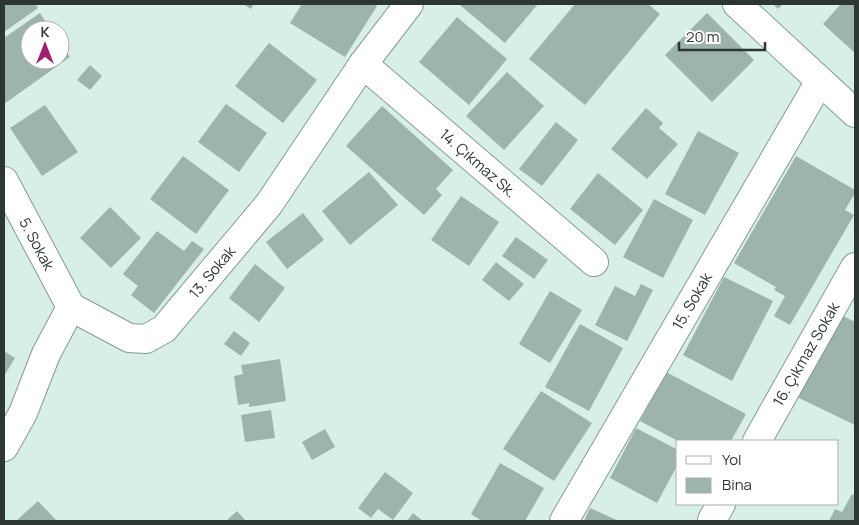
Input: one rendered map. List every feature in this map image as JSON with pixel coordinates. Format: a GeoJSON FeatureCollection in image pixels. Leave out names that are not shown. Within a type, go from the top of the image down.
{"type":"FeatureCollection","features":[{"type":"Feature","properties":{"kind":"street","name":"13. Sokak"},"geometry":{"type":"LineString","coordinates":[[71,307],[130,338],[146,339],[164,329],[269,204],[363,64],[409,4]]}},
{"type":"Feature","properties":{"kind":"street"},"geometry":{"type":"LineString","coordinates":[[737,4],[855,113]]}},
{"type":"Feature","properties":{"kind":"street","name":"14. Çıkmaz Sk."},"geometry":{"type":"LineString","coordinates":[[363,64],[594,262]]}},
{"type":"Feature","properties":{"kind":"street","name":"15. Sokak"},"geometry":{"type":"LineString","coordinates":[[564,521],[820,81]]}},
{"type":"Feature","properties":{"kind":"street","name":"5. Sokak"},"geometry":{"type":"LineString","coordinates":[[4,182],[71,307]]}},
{"type":"Feature","properties":{"kind":"street","name":"16. Çıkmaz Sokak"},"geometry":{"type":"LineString","coordinates":[[758,440],[855,267]]}},
{"type":"Feature","properties":{"kind":"street"},"geometry":{"type":"LineString","coordinates":[[4,447],[24,413],[46,354],[71,307]]}},
{"type":"Feature","properties":{"kind":"building"},"geometry":{"type":"Polygon","coordinates":[[[4,4],[35,4],[38,8],[4,32],[4,4]]]}},
{"type":"Feature","properties":{"kind":"building"},"geometry":{"type":"Polygon","coordinates":[[[243,4],[254,4],[251,9],[243,4]]]}},
{"type":"Feature","properties":{"kind":"building"},"geometry":{"type":"Polygon","coordinates":[[[302,4],[373,4],[377,6],[345,57],[290,23],[302,4]]]}},
{"type":"Feature","properties":{"kind":"building"},"geometry":{"type":"Polygon","coordinates":[[[461,4],[538,4],[505,43],[461,4]]]}},
{"type":"Feature","properties":{"kind":"building"},"geometry":{"type":"Polygon","coordinates":[[[575,4],[648,4],[660,14],[585,105],[529,59],[575,4]]]}},
{"type":"Feature","properties":{"kind":"building"},"geometry":{"type":"Polygon","coordinates":[[[773,4],[783,4],[778,9],[773,4]]]}},
{"type":"Feature","properties":{"kind":"building"},"geometry":{"type":"Polygon","coordinates":[[[841,4],[855,4],[855,53],[823,24],[841,4]]]}},
{"type":"Feature","properties":{"kind":"building"},"geometry":{"type":"Polygon","coordinates":[[[40,13],[45,20],[30,20],[40,13]]]}},
{"type":"Feature","properties":{"kind":"building"},"geometry":{"type":"Polygon","coordinates":[[[707,13],[754,60],[712,102],[665,55],[707,13]]]}},
{"type":"Feature","properties":{"kind":"building"},"geometry":{"type":"Polygon","coordinates":[[[457,17],[507,59],[469,105],[419,62],[457,17]]]}},
{"type":"Feature","properties":{"kind":"building"},"geometry":{"type":"Polygon","coordinates":[[[20,27],[20,70],[52,70],[4,104],[4,38],[20,27]]]}},
{"type":"Feature","properties":{"kind":"building"},"geometry":{"type":"Polygon","coordinates":[[[269,43],[317,80],[283,123],[235,86],[269,43]]]}},
{"type":"Feature","properties":{"kind":"building"},"geometry":{"type":"Polygon","coordinates":[[[90,65],[102,76],[90,90],[77,80],[90,65]]]}},
{"type":"Feature","properties":{"kind":"building"},"geometry":{"type":"Polygon","coordinates":[[[507,72],[544,106],[504,150],[466,116],[507,72]]]}},
{"type":"Feature","properties":{"kind":"building"},"geometry":{"type":"Polygon","coordinates":[[[226,104],[267,133],[239,172],[198,142],[226,104]]]}},
{"type":"Feature","properties":{"kind":"building"},"geometry":{"type":"Polygon","coordinates":[[[45,105],[78,152],[42,176],[10,128],[45,105]]]}},
{"type":"Feature","properties":{"kind":"building"},"geometry":{"type":"Polygon","coordinates":[[[382,106],[453,170],[436,189],[442,195],[424,215],[346,146],[382,106]]]}},
{"type":"Feature","properties":{"kind":"building"},"geometry":{"type":"Polygon","coordinates":[[[646,108],[663,123],[659,128],[678,144],[647,179],[611,149],[646,108]]]}},
{"type":"Feature","properties":{"kind":"building"},"geometry":{"type":"Polygon","coordinates":[[[556,122],[578,140],[542,186],[519,169],[556,122]]]}},
{"type":"Feature","properties":{"kind":"building"},"geometry":{"type":"Polygon","coordinates":[[[698,131],[739,153],[705,215],[665,194],[698,131]]]}},
{"type":"Feature","properties":{"kind":"building"},"geometry":{"type":"Polygon","coordinates":[[[183,156],[229,190],[196,234],[150,199],[183,156]]]}},
{"type":"Feature","properties":{"kind":"building"},"geometry":{"type":"Polygon","coordinates":[[[796,156],[855,190],[855,193],[845,210],[854,215],[790,325],[774,316],[785,296],[774,290],[776,287],[734,263],[796,156]]]}},
{"type":"Feature","properties":{"kind":"building"},"geometry":{"type":"Polygon","coordinates":[[[369,172],[398,205],[350,245],[322,211],[369,172]]]}},
{"type":"Feature","properties":{"kind":"building"},"geometry":{"type":"Polygon","coordinates":[[[598,173],[643,210],[615,245],[570,209],[598,173]]]}},
{"type":"Feature","properties":{"kind":"building"},"geometry":{"type":"Polygon","coordinates":[[[461,196],[499,222],[469,266],[431,240],[461,196]]]}},
{"type":"Feature","properties":{"kind":"building"},"geometry":{"type":"Polygon","coordinates":[[[654,199],[693,220],[663,278],[623,257],[654,199]]]}},
{"type":"Feature","properties":{"kind":"building"},"geometry":{"type":"Polygon","coordinates":[[[110,207],[141,238],[111,268],[80,238],[110,207]]]}},
{"type":"Feature","properties":{"kind":"building"},"geometry":{"type":"Polygon","coordinates":[[[303,213],[324,240],[287,269],[266,242],[303,213]]]}},
{"type":"Feature","properties":{"kind":"building"},"geometry":{"type":"Polygon","coordinates":[[[157,231],[184,251],[192,241],[204,249],[154,313],[131,295],[138,286],[123,274],[157,231]]]}},
{"type":"Feature","properties":{"kind":"building"},"geometry":{"type":"Polygon","coordinates":[[[516,237],[548,260],[534,279],[502,256],[516,237]]]}},
{"type":"Feature","properties":{"kind":"building"},"geometry":{"type":"Polygon","coordinates":[[[496,262],[524,284],[509,301],[482,280],[496,262]]]}},
{"type":"Feature","properties":{"kind":"building"},"geometry":{"type":"Polygon","coordinates":[[[255,264],[285,288],[259,322],[229,298],[255,264]]]}},
{"type":"Feature","properties":{"kind":"building"},"geometry":{"type":"Polygon","coordinates":[[[724,277],[773,301],[732,381],[683,355],[724,277]]]}},
{"type":"Feature","properties":{"kind":"building"},"geometry":{"type":"Polygon","coordinates":[[[641,284],[653,290],[627,341],[595,325],[615,286],[635,296],[641,284]]]}},
{"type":"Feature","properties":{"kind":"building"},"geometry":{"type":"Polygon","coordinates":[[[550,291],[582,310],[550,363],[519,344],[550,291]]]}},
{"type":"Feature","properties":{"kind":"building"},"geometry":{"type":"Polygon","coordinates":[[[837,313],[855,322],[855,425],[797,397],[837,313]]]}},
{"type":"Feature","properties":{"kind":"building"},"geometry":{"type":"Polygon","coordinates":[[[580,324],[623,348],[589,411],[545,387],[580,324]]]}},
{"type":"Feature","properties":{"kind":"building"},"geometry":{"type":"Polygon","coordinates":[[[234,331],[250,343],[241,356],[224,344],[234,331]]]}},
{"type":"Feature","properties":{"kind":"building"},"geometry":{"type":"Polygon","coordinates":[[[4,351],[15,358],[4,376],[4,351]]]}},
{"type":"Feature","properties":{"kind":"building"},"geometry":{"type":"Polygon","coordinates":[[[280,359],[286,401],[249,407],[249,403],[238,405],[234,376],[243,374],[241,365],[280,359]]]}},
{"type":"Feature","properties":{"kind":"building"},"geometry":{"type":"Polygon","coordinates":[[[666,372],[746,414],[732,440],[676,440],[640,421],[666,372]]]}},
{"type":"Feature","properties":{"kind":"building"},"geometry":{"type":"Polygon","coordinates":[[[541,391],[592,423],[554,481],[503,449],[541,391]]]}},
{"type":"Feature","properties":{"kind":"building"},"geometry":{"type":"Polygon","coordinates":[[[271,410],[275,438],[245,442],[241,415],[271,410]]]}},
{"type":"Feature","properties":{"kind":"building"},"geometry":{"type":"Polygon","coordinates":[[[636,428],[676,449],[676,468],[657,503],[610,478],[636,428]]]}},
{"type":"Feature","properties":{"kind":"building"},"geometry":{"type":"Polygon","coordinates":[[[325,429],[335,447],[312,460],[302,442],[325,429]]]}},
{"type":"Feature","properties":{"kind":"building"},"geometry":{"type":"Polygon","coordinates":[[[500,463],[544,488],[525,521],[482,521],[471,514],[500,463]]]}},
{"type":"Feature","properties":{"kind":"building"},"geometry":{"type":"Polygon","coordinates":[[[385,472],[413,493],[393,520],[378,509],[371,518],[358,508],[385,472]]]}},
{"type":"Feature","properties":{"kind":"building"},"geometry":{"type":"Polygon","coordinates":[[[852,494],[855,496],[855,521],[829,521],[835,509],[842,512],[852,494]]]}},
{"type":"Feature","properties":{"kind":"building"},"geometry":{"type":"Polygon","coordinates":[[[38,501],[57,521],[16,521],[38,501]]]}},
{"type":"Feature","properties":{"kind":"building"},"geometry":{"type":"Polygon","coordinates":[[[590,508],[619,521],[584,521],[590,508]]]}},
{"type":"Feature","properties":{"kind":"building"},"geometry":{"type":"Polygon","coordinates":[[[237,511],[246,521],[226,521],[237,511]]]}},
{"type":"Feature","properties":{"kind":"building"},"geometry":{"type":"Polygon","coordinates":[[[413,513],[423,521],[407,521],[413,513]]]}}]}
